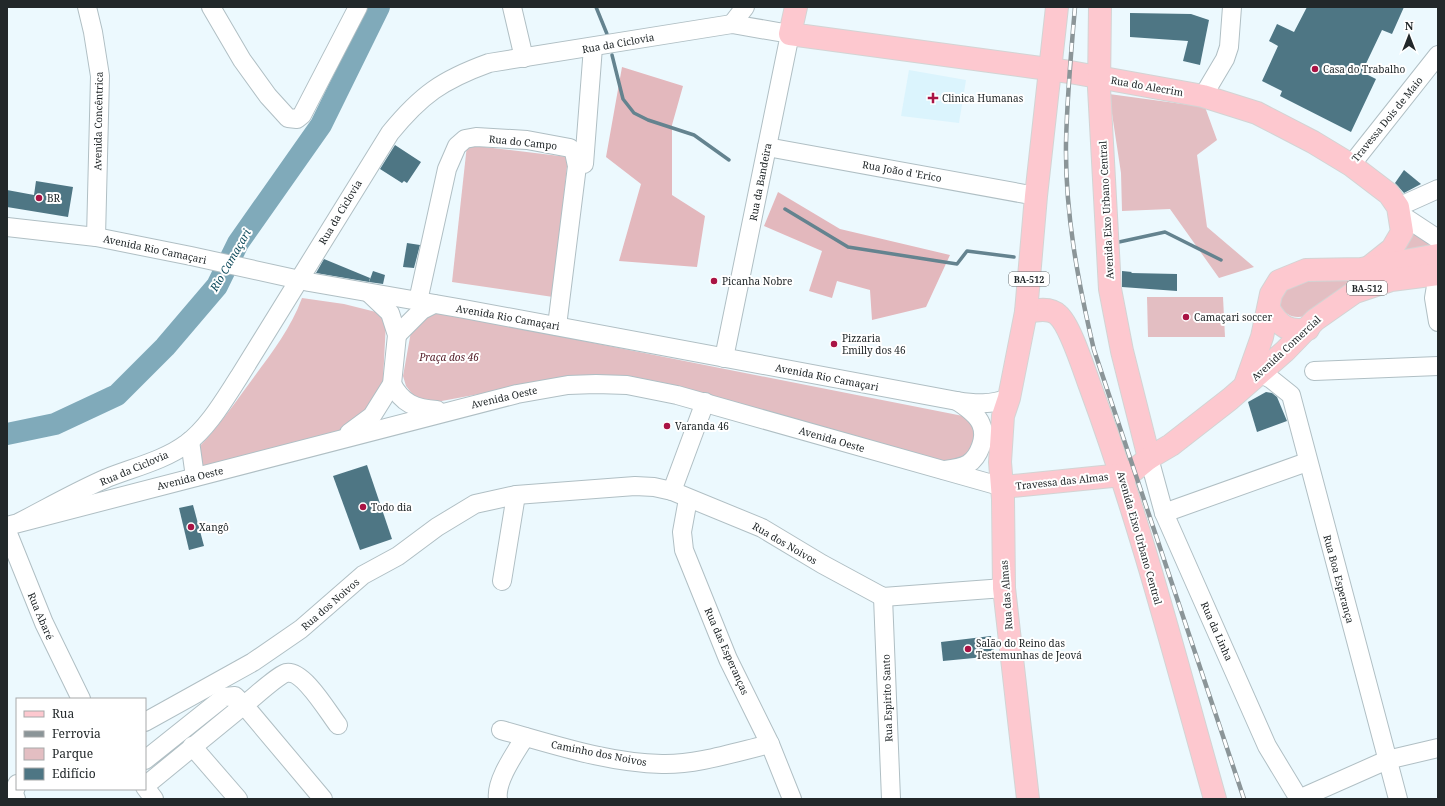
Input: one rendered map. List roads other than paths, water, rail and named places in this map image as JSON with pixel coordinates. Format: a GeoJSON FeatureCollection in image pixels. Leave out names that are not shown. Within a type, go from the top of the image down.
{"type":"FeatureCollection","features":[{"type":"Feature","properties":{"kind":"main road","name":"Rua da Bandeira"},"geometry":{"type":"LineString","coordinates":[[790,34],[796,7]]}},
{"type":"Feature","properties":{"kind":"main road","name":"BA-512"},"geometry":{"type":"LineString","coordinates":[[1003,487],[1000,462],[1003,416],[1009,398],[1026,312],[1036,196],[1057,7]]}},
{"type":"Feature","properties":{"kind":"main road","name":"Avenida Eixo Urbano Central"},"geometry":{"type":"LineString","coordinates":[[1100,7],[1099,78],[1110,289],[1122,351],[1149,458]]}},
{"type":"Feature","properties":{"kind":"main road","name":"Rua do Alecrim"},"geometry":{"type":"LineString","coordinates":[[790,34],[1050,70],[1203,96],[1257,113],[1313,142],[1351,165],[1389,194],[1400,211]]}},
{"type":"Feature","properties":{"kind":"main road"},"geometry":{"type":"LineString","coordinates":[[1047,107],[1055,94],[1068,86],[1080,86],[1092,96],[1101,110]]}},
{"type":"Feature","properties":{"kind":"main road"},"geometry":{"type":"LineString","coordinates":[[1368,268],[1386,255],[1399,240],[1402,232],[1400,211]]}},
{"type":"Feature","properties":{"kind":"main road","name":"Avenida Comercial"},"geometry":{"type":"LineString","coordinates":[[1253,379],[1273,289],[1279,281],[1306,270],[1368,268],[1438,255]]}},
{"type":"Feature","properties":{"kind":"main road","name":"Avenida Comercial"},"geometry":{"type":"LineString","coordinates":[[1122,475],[1134,471],[1149,458],[1171,445],[1230,399],[1308,329],[1315,320],[1355,292],[1391,280],[1438,274]]}},
{"type":"Feature","properties":{"kind":"main road"},"geometry":{"type":"LineString","coordinates":[[1269,309],[1274,318],[1282,327],[1295,331],[1308,329]]}},
{"type":"Feature","properties":{"kind":"main road","name":"Avenida Eixo Urbano Central"},"geometry":{"type":"LineString","coordinates":[[1026,312],[1045,310],[1058,315],[1063,321],[1082,366],[1122,475],[1215,799]]}},
{"type":"Feature","properties":{"kind":"main road","name":"Travessa das Almas"},"geometry":{"type":"LineString","coordinates":[[1003,487],[1122,475]]}},
{"type":"Feature","properties":{"kind":"main road","name":"Rua das Almas"},"geometry":{"type":"LineString","coordinates":[[1003,487],[1004,588],[1028,799]]}},
{"type":"Feature","properties":{"kind":"street","name":"Avenida Concêntrica"},"geometry":{"type":"LineString","coordinates":[[87,7],[93,32],[100,76],[96,237]]}},
{"type":"Feature","properties":{"kind":"street"},"geometry":{"type":"LineString","coordinates":[[210,7],[242,60],[268,96],[288,118],[297,119],[302,115],[358,7]]}},
{"type":"Feature","properties":{"kind":"street"},"geometry":{"type":"LineString","coordinates":[[512,7],[524,58]]}},
{"type":"Feature","properties":{"kind":"street"},"geometry":{"type":"LineString","coordinates":[[732,24],[744,7]]}},
{"type":"Feature","properties":{"kind":"street"},"geometry":{"type":"LineString","coordinates":[[1203,96],[1225,59],[1229,47],[1232,7]]}},
{"type":"Feature","properties":{"kind":"street","name":"Rua da Ciclovia"},"geometry":{"type":"LineString","coordinates":[[11,526],[65,498],[169,454],[190,441],[206,424],[239,378],[390,133],[421,98],[454,77],[489,63],[732,24],[790,34]]}},
{"type":"Feature","properties":{"kind":"street","name":"Rua da Bandeira"},"geometry":{"type":"LineString","coordinates":[[724,358],[790,34]]}},
{"type":"Feature","properties":{"kind":"street"},"geometry":{"type":"LineString","coordinates":[[584,164],[593,47]]}},
{"type":"Feature","properties":{"kind":"street","name":"Travessa Dois de Maio"},"geometry":{"type":"LineString","coordinates":[[1351,165],[1438,55]]}},
{"type":"Feature","properties":{"kind":"street","name":"Rua do Campo"},"geometry":{"type":"LineString","coordinates":[[426,302],[447,168],[457,146],[465,139],[476,137],[527,140],[554,144],[570,148],[574,152],[577,166],[557,326]]}},
{"type":"Feature","properties":{"kind":"street","name":"Rua João d 'Erico"},"geometry":{"type":"LineString","coordinates":[[767,147],[1036,196]]}},
{"type":"Feature","properties":{"kind":"street"},"geometry":{"type":"LineString","coordinates":[[1438,189],[1400,211],[1438,239]]}},
{"type":"Feature","properties":{"kind":"street","name":"Avenida Rio Camaçari"},"geometry":{"type":"LineString","coordinates":[[7,227],[96,237],[370,294],[426,302],[957,401],[979,404],[996,403],[1009,398]]}},
{"type":"Feature","properties":{"kind":"street"},"geometry":{"type":"LineString","coordinates":[[1438,274],[1434,298],[1438,322]]}},
{"type":"Feature","properties":{"kind":"street"},"geometry":{"type":"LineString","coordinates":[[338,440],[372,416],[392,384],[397,335],[390,313],[370,294]]}},
{"type":"Feature","properties":{"kind":"street"},"geometry":{"type":"LineString","coordinates":[[397,335],[422,310],[426,302]]}},
{"type":"Feature","properties":{"kind":"street"},"geometry":{"type":"LineString","coordinates":[[1314,371],[1438,366]]}},
{"type":"Feature","properties":{"kind":"street","name":"Rua Boa Esperança"},"geometry":{"type":"LineString","coordinates":[[1253,379],[1271,379],[1291,395],[1307,462],[1398,799]]}},
{"type":"Feature","properties":{"kind":"street"},"geometry":{"type":"LineString","coordinates":[[392,384],[397,394],[406,403],[414,407],[447,410]]}},
{"type":"Feature","properties":{"kind":"street","name":"Avenida Oeste"},"geometry":{"type":"LineString","coordinates":[[11,526],[447,410],[543,389],[596,384],[626,385],[705,402],[1003,487]]}},
{"type":"Feature","properties":{"kind":"street"},"geometry":{"type":"LineString","coordinates":[[941,470],[960,467],[969,463],[975,458],[982,440],[983,433],[979,420],[974,413],[957,401]]}},
{"type":"Feature","properties":{"kind":"street","name":"Rua das Esperanças"},"geometry":{"type":"LineString","coordinates":[[705,402],[680,495],[684,550],[728,659],[770,744],[792,799]]}},
{"type":"Feature","properties":{"kind":"street"},"geometry":{"type":"LineString","coordinates":[[190,441],[195,477]]}},
{"type":"Feature","properties":{"kind":"street","name":"Rua da Linha"},"geometry":{"type":"LineString","coordinates":[[1149,458],[1164,514],[1267,746],[1299,799]]}},
{"type":"Feature","properties":{"kind":"street"},"geometry":{"type":"LineString","coordinates":[[1164,514],[1307,462]]}},
{"type":"Feature","properties":{"kind":"street","name":"Rua dos Noivos"},"geometry":{"type":"LineString","coordinates":[[146,721],[258,658],[301,630],[363,575],[411,548],[437,527],[463,510],[481,502],[516,495],[635,486],[654,487],[726,512],[762,528],[822,564],[883,597]]}},
{"type":"Feature","properties":{"kind":"street"},"geometry":{"type":"LineString","coordinates":[[502,581],[516,495]]}},
{"type":"Feature","properties":{"kind":"street","name":"Rua Abaré"},"geometry":{"type":"LineString","coordinates":[[11,526],[44,623],[81,698]]}},
{"type":"Feature","properties":{"kind":"street"},"geometry":{"type":"LineString","coordinates":[[883,597],[1004,588]]}},
{"type":"Feature","properties":{"kind":"street","name":"Rua Espirito Santo"},"geometry":{"type":"LineString","coordinates":[[883,597],[891,799]]}},
{"type":"Feature","properties":{"kind":"street"},"geometry":{"type":"LineString","coordinates":[[146,786],[192,746],[284,673],[294,672],[302,678],[338,725]]}},
{"type":"Feature","properties":{"kind":"street"},"geometry":{"type":"LineString","coordinates":[[146,759],[224,696],[235,696],[323,799]]}},
{"type":"Feature","properties":{"kind":"street","name":"Caminho dos Noivos"},"geometry":{"type":"LineString","coordinates":[[501,730],[577,751],[663,764],[727,754],[770,744]]}},
{"type":"Feature","properties":{"kind":"street"},"geometry":{"type":"LineString","coordinates":[[498,799],[497,792],[500,782],[525,736]]}},
{"type":"Feature","properties":{"kind":"street"},"geometry":{"type":"LineString","coordinates":[[192,746],[238,799]]}},
{"type":"Feature","properties":{"kind":"street"},"geometry":{"type":"LineString","coordinates":[[1299,799],[1388,760],[1438,748]]}},
{"type":"Feature","properties":{"kind":"street"},"geometry":{"type":"LineString","coordinates":[[16,787],[14,793],[16,799]]}},
{"type":"Feature","properties":{"kind":"street"},"geometry":{"type":"LineString","coordinates":[[146,788],[154,799]]}},
{"type":"Feature","properties":{"kind":"waterway","name":"Rio Camaçari"},"geometry":{"type":"LineString","coordinates":[[7,434],[55,424],[117,395],[165,347],[217,286],[238,243],[321,125],[379,7]]}},
{"type":"Feature","properties":{"kind":"waterway"},"geometry":{"type":"LineString","coordinates":[[596,7],[607,34]]}},
{"type":"Feature","properties":{"kind":"waterway"},"geometry":{"type":"LineString","coordinates":[[612,55],[623,99],[634,113],[648,120],[694,135],[729,160]]}},
{"type":"Feature","properties":{"kind":"waterway"},"geometry":{"type":"LineString","coordinates":[[785,209],[848,247],[957,264],[967,251],[1014,257]]}},
{"type":"Feature","properties":{"kind":"waterway"},"geometry":{"type":"LineString","coordinates":[[1119,242],[1165,232],[1221,260]]}},
{"type":"Feature","properties":{"kind":"railway"},"geometry":{"type":"LineString","coordinates":[[1075,7],[1067,109],[1066,169],[1070,221],[1088,324],[1094,350],[1244,799]]}},
{"type":"Feature","properties":{"kind":"place","name":"Casa do Trabalho"},"geometry":{"type":"Point","coordinates":[1315,69]}},
{"type":"Feature","properties":{"kind":"place","name":"Clinica Humanas"},"geometry":{"type":"Point","coordinates":[933,98]}},
{"type":"Feature","properties":{"kind":"place","name":"BR"},"geometry":{"type":"Point","coordinates":[39,198]}},
{"type":"Feature","properties":{"kind":"place","name":"Picanha Nobre"},"geometry":{"type":"Point","coordinates":[714,281]}},
{"type":"Feature","properties":{"kind":"place","name":"Camaçari soccer"},"geometry":{"type":"Point","coordinates":[1186,317]}},
{"type":"Feature","properties":{"kind":"place","name":"Pizzaria Emilly dos 46"},"geometry":{"type":"Point","coordinates":[834,344]}},
{"type":"Feature","properties":{"kind":"place","name":"Varanda 46"},"geometry":{"type":"Point","coordinates":[667,426]}},
{"type":"Feature","properties":{"kind":"place","name":"Todo dia"},"geometry":{"type":"Point","coordinates":[363,507]}},
{"type":"Feature","properties":{"kind":"place","name":"Xangô"},"geometry":{"type":"Point","coordinates":[191,527]}},
{"type":"Feature","properties":{"kind":"place","name":"Salão do Reino das Testemunhas de Jeová"},"geometry":{"type":"Point","coordinates":[968,649]}},
{"type":"Feature","properties":{"kind":"park label","name":"Praça dos 46"},"geometry":{"type":"Point","coordinates":[449,357]}}]}
